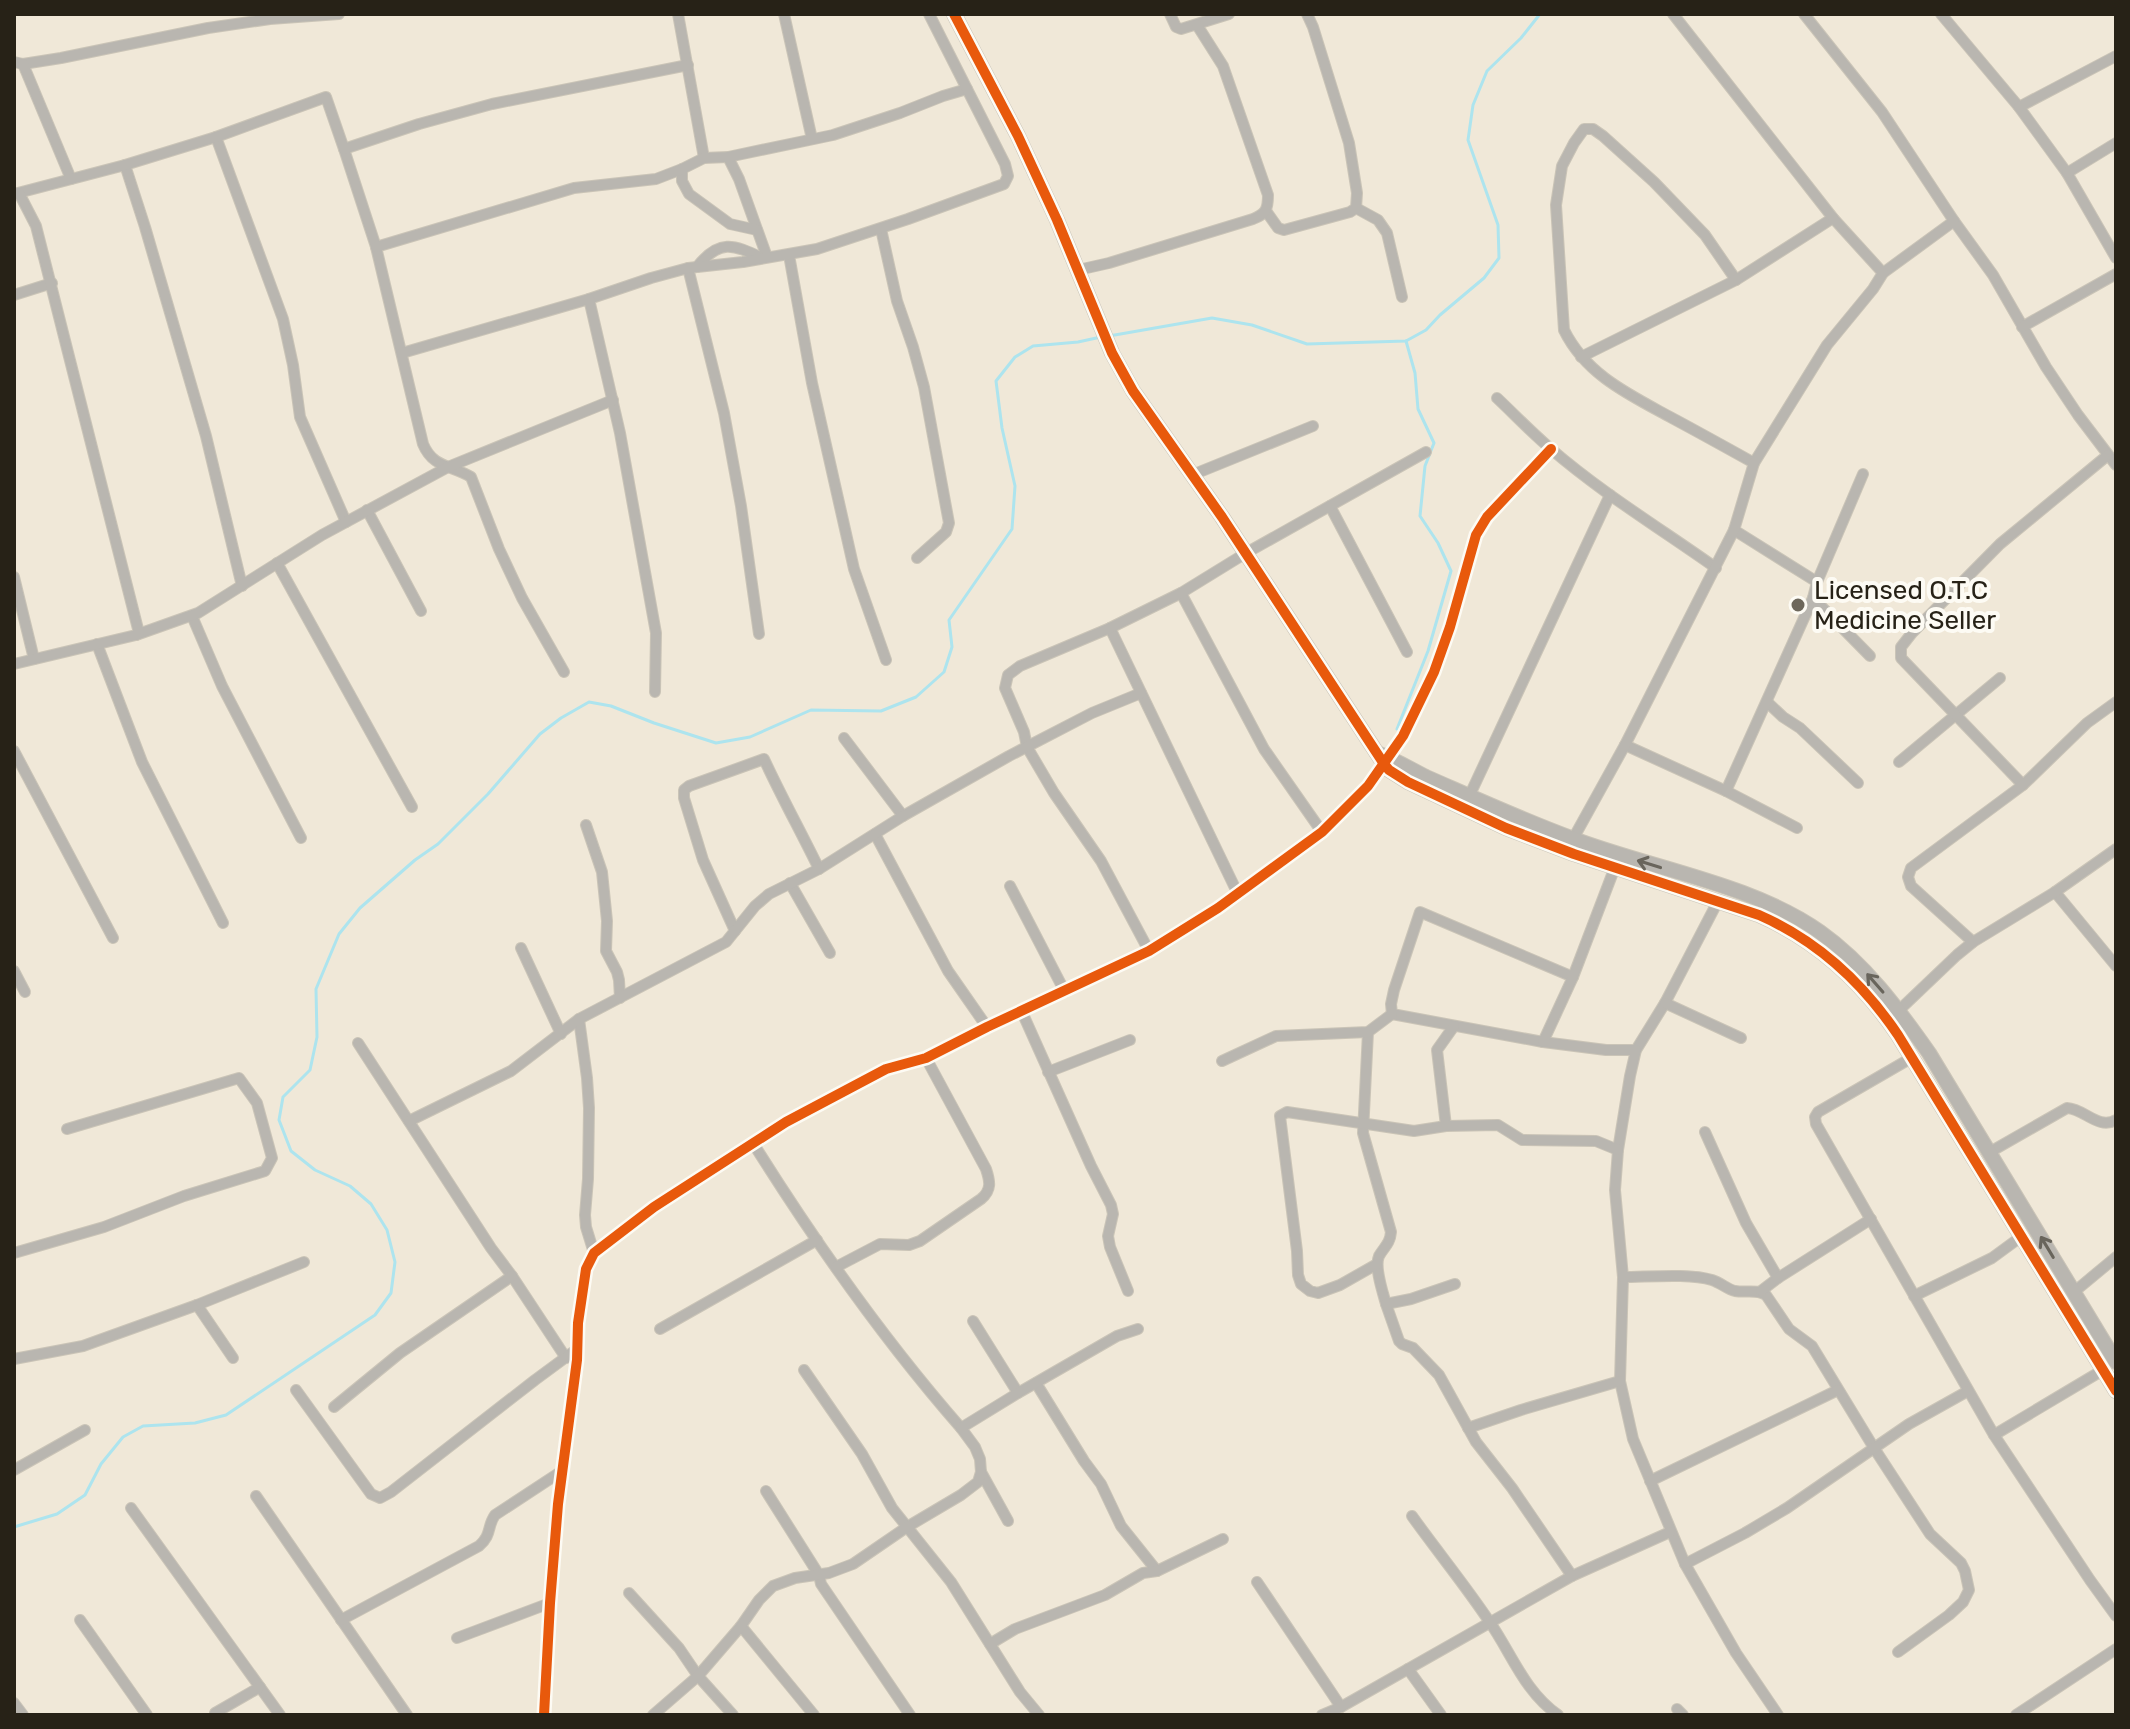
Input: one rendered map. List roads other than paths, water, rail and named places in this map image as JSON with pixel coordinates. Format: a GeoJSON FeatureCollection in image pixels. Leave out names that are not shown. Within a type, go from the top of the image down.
{"type":"FeatureCollection","features":[{"type":"Feature","properties":{"kind":"street"},"geometry":{"type":"LineString","coordinates":[[71,179],[18,63],[208,28],[339,14]]}},
{"type":"Feature","properties":{"kind":"street"},"geometry":{"type":"LineString","coordinates":[[678,14],[704,158]]}},
{"type":"Feature","properties":{"kind":"street"},"geometry":{"type":"LineString","coordinates":[[784,14],[812,139]]}},
{"type":"Feature","properties":{"kind":"street"},"geometry":{"type":"LineString","coordinates":[[402,353],[651,278],[693,268],[817,249],[1004,184],[1008,176],[1005,164],[929,14]]}},
{"type":"Feature","properties":{"kind":"street"},"geometry":{"type":"LineString","coordinates":[[954,14],[1018,136],[1112,353],[1133,391],[1246,553],[1389,770],[1408,782],[1724,887],[1794,916],[1847,953],[1869,976],[1913,1057],[2116,1391]]}},
{"type":"Feature","properties":{"kind":"street"},"geometry":{"type":"LineString","coordinates":[[1170,14],[1176,27],[1181,29],[1229,14]]}},
{"type":"Feature","properties":{"kind":"street"},"geometry":{"type":"LineString","coordinates":[[1307,14],[1349,143],[1357,193],[1356,208]]}},
{"type":"Feature","properties":{"kind":"street"},"geometry":{"type":"LineString","coordinates":[[1673,14],[1833,218],[1883,273]]}},
{"type":"Feature","properties":{"kind":"street"},"geometry":{"type":"LineString","coordinates":[[1804,14],[1882,112],[1993,275],[2078,415],[2116,465]]}},
{"type":"Feature","properties":{"kind":"street"},"geometry":{"type":"LineString","coordinates":[[1941,14],[2019,107],[2067,173],[2116,258]]}},
{"type":"Feature","properties":{"kind":"street"},"geometry":{"type":"LineString","coordinates":[[1078,270],[1253,219],[1266,211],[1268,195],[1234,95],[1223,66],[1197,25]]}},
{"type":"Feature","properties":{"kind":"street"},"geometry":{"type":"LineString","coordinates":[[2019,107],[2116,56]]}},
{"type":"Feature","properties":{"kind":"street"},"geometry":{"type":"LineString","coordinates":[[344,149],[492,104],[688,65]]}},
{"type":"Feature","properties":{"kind":"street"},"geometry":{"type":"LineString","coordinates":[[376,247],[574,188],[656,179],[704,158],[728,157],[833,135],[967,89]]}},
{"type":"Feature","properties":{"kind":"street"},"geometry":{"type":"LineString","coordinates":[[136,635],[139,629],[52,283],[36,226],[16,193],[125,165],[216,137],[326,97],[376,247],[423,444],[436,462],[471,477],[505,561],[564,672]]}},
{"type":"Feature","properties":{"kind":"street"},"geometry":{"type":"LineString","coordinates":[[1736,280],[1705,235],[1654,182],[1603,136],[1593,129],[1584,129],[1562,166],[1556,205],[1564,330],[1570,343],[1609,383],[1754,463]]}},
{"type":"Feature","properties":{"kind":"street"},"geometry":{"type":"LineString","coordinates":[[216,137],[283,319],[300,417],[346,522]]}},
{"type":"Feature","properties":{"kind":"street"},"geometry":{"type":"LineString","coordinates":[[2067,173],[2116,143]]}},
{"type":"Feature","properties":{"kind":"street"},"geometry":{"type":"LineString","coordinates":[[728,157],[739,179],[764,258]]}},
{"type":"Feature","properties":{"kind":"street"},"geometry":{"type":"LineString","coordinates":[[125,165],[206,436],[242,586]]}},
{"type":"Feature","properties":{"kind":"street"},"geometry":{"type":"LineString","coordinates":[[682,169],[683,186],[711,212],[730,224],[757,230]]}},
{"type":"Feature","properties":{"kind":"street"},"geometry":{"type":"LineString","coordinates":[[1266,211],[1278,228],[1284,230],[1356,208]]}},
{"type":"Feature","properties":{"kind":"street"},"geometry":{"type":"LineString","coordinates":[[1356,208],[1378,220],[1387,233],[1402,297]]}},
{"type":"Feature","properties":{"kind":"street"},"geometry":{"type":"LineString","coordinates":[[1581,357],[1736,280],[1833,218]]}},
{"type":"Feature","properties":{"kind":"street"},"geometry":{"type":"LineString","coordinates":[[1573,839],[1716,568],[1734,530],[1754,463],[1827,345],[1883,273],[1954,221]]}},
{"type":"Feature","properties":{"kind":"street"},"geometry":{"type":"LineString","coordinates":[[881,229],[897,301],[924,387],[949,523],[946,532],[917,558]]}},
{"type":"Feature","properties":{"kind":"street"},"geometry":{"type":"LineString","coordinates":[[693,268],[707,255],[731,246],[764,258]]}},
{"type":"Feature","properties":{"kind":"street"},"geometry":{"type":"LineString","coordinates":[[789,255],[812,383],[854,569],[886,660]]}},
{"type":"Feature","properties":{"kind":"street"},"geometry":{"type":"LineString","coordinates":[[693,268],[741,506],[759,634]]}},
{"type":"Feature","properties":{"kind":"street"},"geometry":{"type":"LineString","coordinates":[[2022,327],[2116,274]]}},
{"type":"Feature","properties":{"kind":"street"},"geometry":{"type":"LineString","coordinates":[[14,295],[52,283]]}},
{"type":"Feature","properties":{"kind":"street"},"geometry":{"type":"LineString","coordinates":[[589,299],[613,400],[656,633],[655,692]]}},
{"type":"Feature","properties":{"kind":"street"},"geometry":{"type":"LineString","coordinates":[[1497,398],[1551,449],[1610,495],[1716,568]]}},
{"type":"Feature","properties":{"kind":"street"},"geometry":{"type":"LineString","coordinates":[[14,664],[136,635],[192,616],[346,522],[448,467],[613,400]]}},
{"type":"Feature","properties":{"kind":"street"},"geometry":{"type":"LineString","coordinates":[[1192,475],[1313,426]]}},
{"type":"Feature","properties":{"kind":"street"},"geometry":{"type":"LineString","coordinates":[[544,1715],[550,1603],[578,1323],[586,1269],[594,1253],[654,1207],[786,1122],[886,1069],[926,1058],[1149,951],[1218,908],[1322,832],[1368,786],[1415,712],[1450,627],[1476,535],[1487,517],[1551,449]]}},
{"type":"Feature","properties":{"kind":"street"},"geometry":{"type":"LineString","coordinates":[[1149,951],[1101,861],[1058,801],[1027,747],[1024,732],[1005,688],[1008,675],[1020,666],[1110,628],[1181,593],[1426,452]]}},
{"type":"Feature","properties":{"kind":"street"},"geometry":{"type":"LineString","coordinates":[[2023,785],[1901,658],[1901,647],[2000,544],[2108,455]]}},
{"type":"Feature","properties":{"kind":"street"},"geometry":{"type":"LineString","coordinates":[[1726,791],[1813,598],[1863,474]]}},
{"type":"Feature","properties":{"kind":"street"},"geometry":{"type":"LineString","coordinates":[[1467,802],[1610,495]]}},
{"type":"Feature","properties":{"kind":"street"},"geometry":{"type":"LineString","coordinates":[[1330,506],[1407,652]]}},
{"type":"Feature","properties":{"kind":"street"},"geometry":{"type":"LineString","coordinates":[[367,510],[421,611]]}},
{"type":"Feature","properties":{"kind":"street"},"geometry":{"type":"LineString","coordinates":[[1734,530],[1817,582]]}},
{"type":"Feature","properties":{"kind":"street"},"geometry":{"type":"LineString","coordinates":[[277,563],[412,807]]}},
{"type":"Feature","properties":{"kind":"street"},"geometry":{"type":"LineString","coordinates":[[14,577],[34,659]]}},
{"type":"Feature","properties":{"kind":"street"},"geometry":{"type":"LineString","coordinates":[[1181,593],[1264,749],[1322,832]]}},
{"type":"Feature","properties":{"kind":"street"},"geometry":{"type":"LineString","coordinates":[[1813,598],[1870,656]]}},
{"type":"Feature","properties":{"kind":"street"},"geometry":{"type":"LineString","coordinates":[[192,616],[222,686],[301,838]]}},
{"type":"Feature","properties":{"kind":"street"},"geometry":{"type":"LineString","coordinates":[[1110,628],[1237,892]]}},
{"type":"Feature","properties":{"kind":"street"},"geometry":{"type":"LineString","coordinates":[[97,644],[142,762],[223,923]]}},
{"type":"Feature","properties":{"kind":"street"},"geometry":{"type":"LineString","coordinates":[[1899,762],[2000,678]]}},
{"type":"Feature","properties":{"kind":"street"},"geometry":{"type":"LineString","coordinates":[[409,1121],[511,1071],[579,1019],[726,942],[755,906],[769,894],[819,869],[903,816],[1027,747],[1092,713],[1141,693]]}},
{"type":"Feature","properties":{"kind":"street"},"geometry":{"type":"LineString","coordinates":[[1767,702],[1800,728],[1858,783]]}},
{"type":"Feature","properties":{"kind":"street"},"geometry":{"type":"LineString","coordinates":[[1973,942],[1911,886],[1908,877],[1911,868],[2023,785],[2087,723],[2116,702]]}},
{"type":"Feature","properties":{"kind":"street"},"geometry":{"type":"LineString","coordinates":[[844,738],[903,816]]}},
{"type":"Feature","properties":{"kind":"street"},"geometry":{"type":"LineString","coordinates":[[1625,745],[1726,791],[1797,828]]}},
{"type":"Feature","properties":{"kind":"street"},"geometry":{"type":"LineString","coordinates":[[14,751],[113,938]]}},
{"type":"Feature","properties":{"kind":"street"},"geometry":{"type":"LineString","coordinates":[[735,931],[695,835],[684,798],[684,790],[689,786],[764,759],[819,869]]}},
{"type":"Feature","properties":{"kind":"street"},"geometry":{"type":"LineString","coordinates":[[1467,802],[1542,842],[1772,921],[1813,944],[1841,968],[1929,1053],[2116,1362]]}},
{"type":"Feature","properties":{"kind":"street"},"geometry":{"type":"LineString","coordinates":[[586,825],[602,872],[607,921],[606,951],[617,972],[620,998]]}},
{"type":"Feature","properties":{"kind":"street"},"geometry":{"type":"LineString","coordinates":[[875,834],[948,971],[987,1027]]}},
{"type":"Feature","properties":{"kind":"street"},"geometry":{"type":"LineString","coordinates":[[1893,1016],[1973,942],[2055,892],[2116,849]]}},
{"type":"Feature","properties":{"kind":"street"},"geometry":{"type":"LineString","coordinates":[[1543,1042],[1573,977],[1615,867]]}},
{"type":"Feature","properties":{"kind":"street"},"geometry":{"type":"LineString","coordinates":[[790,883],[830,953]]}},
{"type":"Feature","properties":{"kind":"street"},"geometry":{"type":"LineString","coordinates":[[1010,886],[1065,992]]}},
{"type":"Feature","properties":{"kind":"street"},"geometry":{"type":"LineString","coordinates":[[2055,892],[2116,966]]}},
{"type":"Feature","properties":{"kind":"street"},"geometry":{"type":"LineString","coordinates":[[1718,901],[1665,1003],[1636,1050],[1630,1076],[1615,1190],[1623,1277],[1620,1381],[1633,1439],[1685,1564],[1736,1653],[1778,1715]]}},
{"type":"Feature","properties":{"kind":"street"},"geometry":{"type":"LineString","coordinates":[[1392,1014],[1394,990],[1420,912],[1573,977]]}},
{"type":"Feature","properties":{"kind":"street"},"geometry":{"type":"LineString","coordinates":[[521,948],[561,1034]]}},
{"type":"Feature","properties":{"kind":"street"},"geometry":{"type":"LineString","coordinates":[[14,971],[25,992]]}},
{"type":"Feature","properties":{"kind":"street"},"geometry":{"type":"LineString","coordinates":[[1665,1003],[1741,1038]]}},
{"type":"Feature","properties":{"kind":"street"},"geometry":{"type":"LineString","coordinates":[[1022,1012],[1111,1205],[1110,1247],[1128,1291]]}},
{"type":"Feature","properties":{"kind":"street"},"geometry":{"type":"LineString","coordinates":[[1222,1061],[1276,1036],[1368,1032],[1392,1014],[1543,1042],[1606,1050],[1636,1050]]}},
{"type":"Feature","properties":{"kind":"street"},"geometry":{"type":"LineString","coordinates":[[579,1019],[589,1108],[585,1215],[594,1253]]}},
{"type":"Feature","properties":{"kind":"street"},"geometry":{"type":"LineString","coordinates":[[1446,1126],[1437,1050],[1454,1026]]}},
{"type":"Feature","properties":{"kind":"street"},"geometry":{"type":"LineString","coordinates":[[1368,1032],[1363,1133],[1391,1232],[1390,1242],[1377,1264],[1399,1341],[1413,1348],[1439,1375],[1476,1442],[1512,1488],[1572,1576]]}},
{"type":"Feature","properties":{"kind":"street"},"geometry":{"type":"LineString","coordinates":[[1048,1072],[1130,1040]]}},
{"type":"Feature","properties":{"kind":"street"},"geometry":{"type":"LineString","coordinates":[[358,1043],[566,1358]]}},
{"type":"Feature","properties":{"kind":"street"},"geometry":{"type":"LineString","coordinates":[[1913,1057],[1818,1112],[1816,1124],[1994,1435],[2116,1616]]}},
{"type":"Feature","properties":{"kind":"street"},"geometry":{"type":"LineString","coordinates":[[836,1267],[880,1244],[909,1245],[920,1241],[988,1191],[990,1185],[986,1169],[926,1058]]}},
{"type":"Feature","properties":{"kind":"street"},"geometry":{"type":"LineString","coordinates":[[14,1253],[104,1227],[184,1196],[265,1171],[272,1158],[257,1103],[239,1078],[67,1129]]}},
{"type":"Feature","properties":{"kind":"street"},"geometry":{"type":"LineString","coordinates":[[1990,1152],[2067,1108],[2073,1108],[2101,1123],[2116,1120]]}},
{"type":"Feature","properties":{"kind":"street"},"geometry":{"type":"LineString","coordinates":[[1377,1264],[1340,1285],[1318,1293],[1301,1284],[1280,1116],[1287,1112],[1414,1131],[1446,1126],[1498,1125],[1522,1140],[1596,1141],[1618,1150]]}},
{"type":"Feature","properties":{"kind":"street"},"geometry":{"type":"LineString","coordinates":[[1705,1132],[1746,1223],[1778,1278]]}},
{"type":"Feature","properties":{"kind":"street"},"geometry":{"type":"LineString","coordinates":[[653,1715],[698,1676],[773,1586],[853,1564],[961,1495],[978,1482],[981,1472],[975,1447],[836,1267],[753,1143]]}},
{"type":"Feature","properties":{"kind":"street"},"geometry":{"type":"LineString","coordinates":[[1623,1277],[1710,1279],[1738,1292],[1761,1291],[1871,1219]]}},
{"type":"Feature","properties":{"kind":"street"},"geometry":{"type":"LineString","coordinates":[[1914,1296],[1992,1258],[2022,1236]]}},
{"type":"Feature","properties":{"kind":"street"},"geometry":{"type":"LineString","coordinates":[[660,1329],[817,1240]]}},
{"type":"Feature","properties":{"kind":"street"},"geometry":{"type":"LineString","coordinates":[[2074,1292],[2116,1257]]}},
{"type":"Feature","properties":{"kind":"street"},"geometry":{"type":"LineString","coordinates":[[14,1359],[83,1346],[304,1262]]}},
{"type":"Feature","properties":{"kind":"street"},"geometry":{"type":"LineString","coordinates":[[334,1407],[400,1353],[512,1276]]}},
{"type":"Feature","properties":{"kind":"street"},"geometry":{"type":"LineString","coordinates":[[1386,1304],[1455,1284]]}},
{"type":"Feature","properties":{"kind":"street"},"geometry":{"type":"LineString","coordinates":[[1761,1291],[1789,1329],[1812,1346],[1930,1534],[1961,1563],[1969,1581],[1969,1590],[1963,1602],[1898,1652]]}},
{"type":"Feature","properties":{"kind":"street"},"geometry":{"type":"LineString","coordinates":[[197,1305],[233,1358]]}},
{"type":"Feature","properties":{"kind":"street"},"geometry":{"type":"LineString","coordinates":[[973,1321],[1018,1393]]}},
{"type":"Feature","properties":{"kind":"street"},"geometry":{"type":"LineString","coordinates":[[961,1428],[1117,1336],[1138,1329]]}},
{"type":"Feature","properties":{"kind":"street"},"geometry":{"type":"LineString","coordinates":[[296,1390],[371,1494],[380,1498],[577,1349]]}},
{"type":"Feature","properties":{"kind":"street"},"geometry":{"type":"LineString","coordinates":[[804,1370],[862,1454],[892,1508],[951,1582],[1020,1692],[1039,1715]]}},
{"type":"Feature","properties":{"kind":"street"},"geometry":{"type":"LineString","coordinates":[[1994,1435],[2103,1370]]}},
{"type":"Feature","properties":{"kind":"street"},"geometry":{"type":"LineString","coordinates":[[1468,1428],[1620,1381]]}},
{"type":"Feature","properties":{"kind":"street"},"geometry":{"type":"LineString","coordinates":[[1036,1383],[1101,1484],[1121,1526],[1157,1571]]}},
{"type":"Feature","properties":{"kind":"street"},"geometry":{"type":"LineString","coordinates":[[1650,1481],[1838,1390]]}},
{"type":"Feature","properties":{"kind":"street"},"geometry":{"type":"LineString","coordinates":[[1685,1564],[1787,1508],[1909,1424],[1968,1391]]}},
{"type":"Feature","properties":{"kind":"street"},"geometry":{"type":"LineString","coordinates":[[14,1470],[85,1430]]}},
{"type":"Feature","properties":{"kind":"street"},"geometry":{"type":"LineString","coordinates":[[341,1620],[479,1546],[488,1536],[495,1515],[562,1471]]}},
{"type":"Feature","properties":{"kind":"street"},"geometry":{"type":"LineString","coordinates":[[981,1472],[1008,1521]]}},
{"type":"Feature","properties":{"kind":"street"},"geometry":{"type":"LineString","coordinates":[[766,1491],[819,1575],[821,1584],[910,1715]]}},
{"type":"Feature","properties":{"kind":"street"},"geometry":{"type":"LineString","coordinates":[[256,1496],[407,1715]]}},
{"type":"Feature","properties":{"kind":"street"},"geometry":{"type":"LineString","coordinates":[[131,1508],[280,1715]]}},
{"type":"Feature","properties":{"kind":"street"},"geometry":{"type":"LineString","coordinates":[[1412,1516],[1491,1623],[1534,1695],[1558,1715]]}},
{"type":"Feature","properties":{"kind":"street"},"geometry":{"type":"LineString","coordinates":[[1322,1715],[1572,1576],[1670,1532]]}},
{"type":"Feature","properties":{"kind":"street"},"geometry":{"type":"LineString","coordinates":[[990,1644],[1015,1629],[1105,1595],[1143,1573],[1157,1571],[1223,1539]]}},
{"type":"Feature","properties":{"kind":"street"},"geometry":{"type":"LineString","coordinates":[[1257,1582],[1341,1707]]}},
{"type":"Feature","properties":{"kind":"street"},"geometry":{"type":"LineString","coordinates":[[629,1593],[733,1715]]}},
{"type":"Feature","properties":{"kind":"street"},"geometry":{"type":"LineString","coordinates":[[457,1638],[550,1603]]}},
{"type":"Feature","properties":{"kind":"street"},"geometry":{"type":"LineString","coordinates":[[80,1620],[147,1715]]}},
{"type":"Feature","properties":{"kind":"street"},"geometry":{"type":"LineString","coordinates":[[741,1626],[814,1715]]}},
{"type":"Feature","properties":{"kind":"street"},"geometry":{"type":"LineString","coordinates":[[2016,1715],[2116,1649]]}},
{"type":"Feature","properties":{"kind":"street"},"geometry":{"type":"LineString","coordinates":[[1408,1669],[1441,1715]]}},
{"type":"Feature","properties":{"kind":"street"},"geometry":{"type":"LineString","coordinates":[[215,1713],[260,1687]]}},
{"type":"Feature","properties":{"kind":"street"},"geometry":{"type":"LineString","coordinates":[[14,1703],[23,1715]]}},
{"type":"Feature","properties":{"kind":"waterway"},"geometry":{"type":"LineString","coordinates":[[1109,336],[1212,318],[1252,325],[1307,344],[1406,341],[1426,330],[1484,278],[1499,258],[1498,225],[1468,140],[1473,105],[1487,71],[1521,38],[1540,14]]}},
{"type":"Feature","properties":{"kind":"waterway"},"geometry":{"type":"LineString","coordinates":[[14,1527],[57,1514],[85,1495],[101,1464],[123,1437],[143,1426],[195,1423],[226,1415],[375,1315],[391,1293],[395,1262],[387,1230],[371,1204],[350,1186],[315,1170],[291,1151],[279,1120],[283,1097],[310,1070],[317,1037],[316,989],[339,934],[360,908],[438,844],[488,794],[540,734],[589,702],[611,706],[716,743],[750,737],[811,710],[881,711],[916,697],[944,672],[952,647],[949,620],[1012,529],[1015,486],[1002,428],[996,381],[1015,357],[1033,346],[1101,337]]}},
{"type":"Feature","properties":{"kind":"waterway"},"geometry":{"type":"LineString","coordinates":[[1397,729],[1428,651],[1451,571],[1438,543],[1420,516],[1425,466],[1434,443],[1418,409],[1415,373],[1406,341]]}},
{"type":"Feature","properties":{"kind":"place","name":"Licensed O.T.C Medicine Seller"},"geometry":{"type":"Point","coordinates":[1798,605]}}]}
